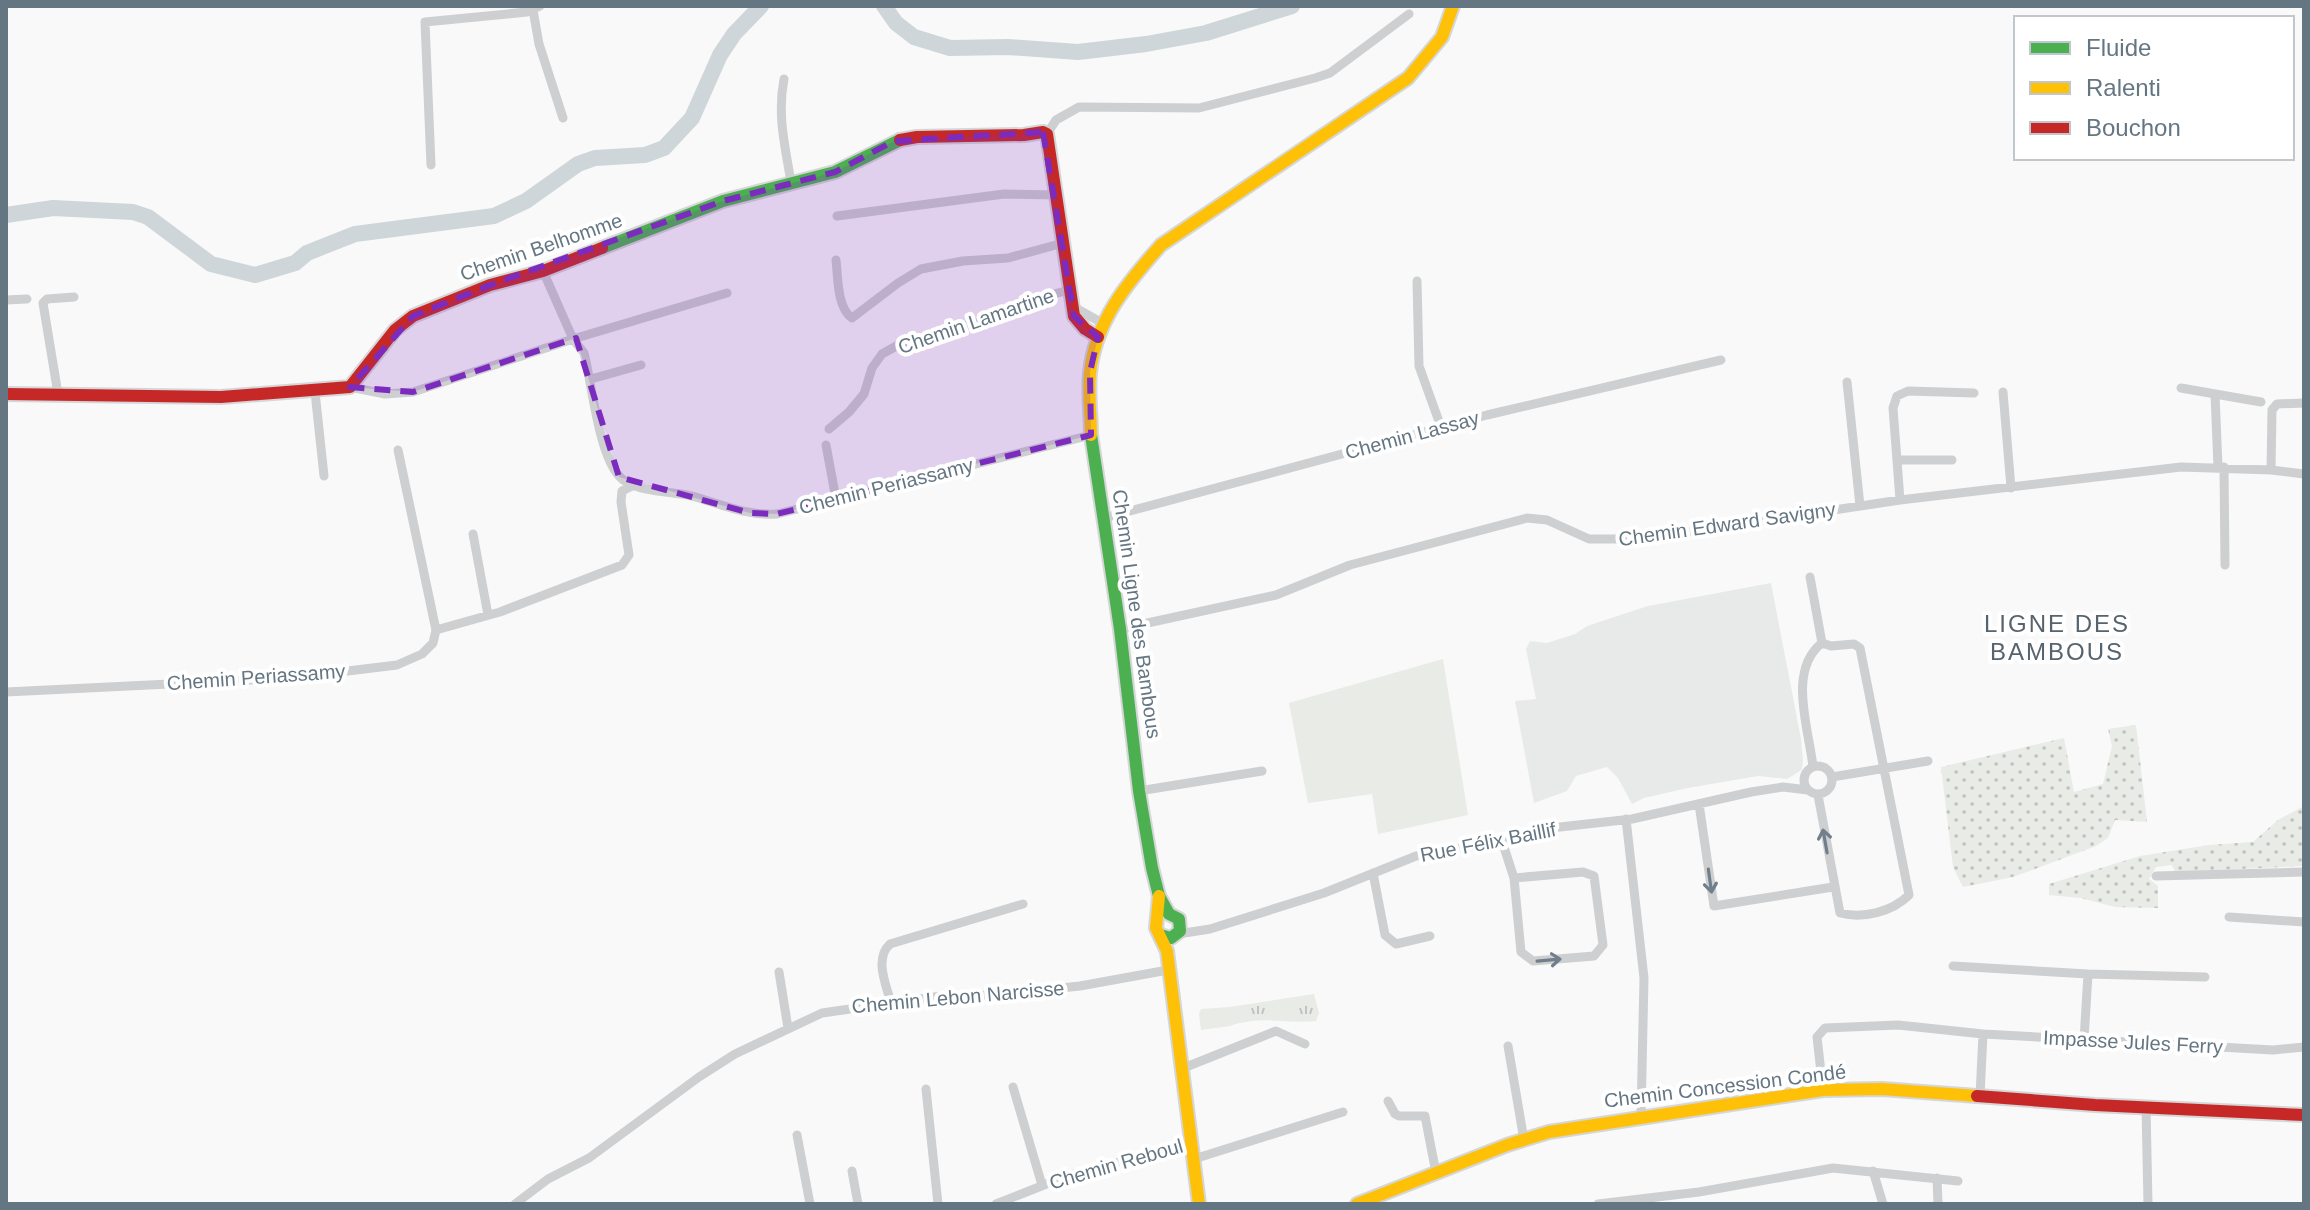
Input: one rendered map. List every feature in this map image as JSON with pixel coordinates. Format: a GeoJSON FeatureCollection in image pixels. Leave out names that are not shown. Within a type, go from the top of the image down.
{"type":"FeatureCollection","features":[{"type":"Feature","properties":{"kind":"street","name":"Chemin Ligne des Bambous"},"geometry":{"type":"LineString","coordinates":[[1157,921],[1159,896],[1139,791],[1120,629],[1091,435],[1090,372],[1098,337],[1129,281],[1169,238],[1408,78],[1442,37],[1453,6]]}},
{"type":"Feature","properties":{"kind":"street"},"geometry":{"type":"LineString","coordinates":[[431,165],[425,22],[536,8],[539,44],[563,118]]}},
{"type":"Feature","properties":{"kind":"street"},"geometry":{"type":"LineString","coordinates":[[1098,337],[1078,323],[1072,306],[1048,138],[1056,120],[1079,107],[1199,108],[1315,78],[1330,73],[1409,14]]}},
{"type":"Feature","properties":{"kind":"street"},"geometry":{"type":"LineString","coordinates":[[784,79],[779,102],[780,118],[791,182]]}},
{"type":"Feature","properties":{"kind":"street","name":"Chemin Belhomme"},"geometry":{"type":"LineString","coordinates":[[350,387],[395,330],[413,316],[490,285],[543,271],[723,201],[835,172],[877,148],[905,138],[1043,132],[1048,138]]}},
{"type":"Feature","properties":{"kind":"street"},"geometry":{"type":"LineString","coordinates":[[837,216],[1004,194],[1057,195]]}},
{"type":"Feature","properties":{"kind":"street"},"geometry":{"type":"LineString","coordinates":[[836,260],[843,308],[852,318],[921,269],[963,261],[1008,258],[1063,243]]}},
{"type":"Feature","properties":{"kind":"street"},"geometry":{"type":"LineString","coordinates":[[543,271],[573,339],[584,353],[609,460],[619,477],[634,485]]}},
{"type":"Feature","properties":{"kind":"street"},"geometry":{"type":"LineString","coordinates":[[1417,281],[1419,366],[1441,427]]}},
{"type":"Feature","properties":{"kind":"street","name":"Chemin Lamartine"},"geometry":{"type":"LineString","coordinates":[[829,429],[864,394],[872,368],[882,354],[900,344],[987,320],[1021,302],[1070,290]]}},
{"type":"Feature","properties":{"kind":"street"},"geometry":{"type":"LineString","coordinates":[[6,394],[212,397],[315,392],[350,387],[385,394],[413,392],[573,339],[727,293]]}},
{"type":"Feature","properties":{"kind":"street"},"geometry":{"type":"LineString","coordinates":[[58,394],[43,303],[47,299],[74,297]]}},
{"type":"Feature","properties":{"kind":"street"},"geometry":{"type":"LineString","coordinates":[[6,300],[27,299]]}},
{"type":"Feature","properties":{"kind":"street"},"geometry":{"type":"LineString","coordinates":[[1072,306],[1104,324]]}},
{"type":"Feature","properties":{"kind":"street","name":"Chemin Lassay"},"geometry":{"type":"LineString","coordinates":[[1104,518],[1441,427],[1721,360]]}},
{"type":"Feature","properties":{"kind":"street"},"geometry":{"type":"LineString","coordinates":[[591,379],[641,365]]}},
{"type":"Feature","properties":{"kind":"street"},"geometry":{"type":"LineString","coordinates":[[1847,382],[1860,506]]}},
{"type":"Feature","properties":{"kind":"street"},"geometry":{"type":"LineString","coordinates":[[2181,388],[2261,402]]}},
{"type":"Feature","properties":{"kind":"street"},"geometry":{"type":"LineString","coordinates":[[1900,500],[1893,408],[1897,396],[1908,391],[1974,393]]}},
{"type":"Feature","properties":{"kind":"street"},"geometry":{"type":"LineString","coordinates":[[315,392],[324,476]]}},
{"type":"Feature","properties":{"kind":"street"},"geometry":{"type":"LineString","coordinates":[[2003,392],[2011,488]]}},
{"type":"Feature","properties":{"kind":"street"},"geometry":{"type":"LineString","coordinates":[[2215,394],[2225,565]]}},
{"type":"Feature","properties":{"kind":"street"},"geometry":{"type":"LineString","coordinates":[[2271,470],[2272,410],[2277,404],[2304,403]]}},
{"type":"Feature","properties":{"kind":"street","name":"Chemin Periassamy"},"geometry":{"type":"LineString","coordinates":[[634,485],[688,495],[763,515],[1091,435]]}},
{"type":"Feature","properties":{"kind":"street"},"geometry":{"type":"LineString","coordinates":[[826,445],[836,499]]}},
{"type":"Feature","properties":{"kind":"street"},"geometry":{"type":"LineString","coordinates":[[398,450],[436,630],[488,615],[622,565],[629,555],[622,491],[634,485]]}},
{"type":"Feature","properties":{"kind":"street"},"geometry":{"type":"LineString","coordinates":[[1897,460],[1952,460]]}},
{"type":"Feature","properties":{"kind":"street","name":"Chemin Edward Savigny"},"geometry":{"type":"LineString","coordinates":[[1120,629],[1276,595],[1350,565],[1516,520],[1547,520],[1597,540],[1643,539],[1900,500],[2181,467],[2304,474]]}},
{"type":"Feature","properties":{"kind":"street"},"geometry":{"type":"LineString","coordinates":[[473,534],[488,615]]}},
{"type":"Feature","properties":{"kind":"street"},"geometry":{"type":"LineString","coordinates":[[1810,577],[1822,643]]}},
{"type":"Feature","properties":{"kind":"street","name":"Chemin Periassamy"},"geometry":{"type":"LineString","coordinates":[[6,692],[290,678],[397,665],[422,654],[433,643],[436,630]]}},
{"type":"Feature","properties":{"kind":"street"},"geometry":{"type":"LineString","coordinates":[[1813,767],[1802,683],[1813,650],[1822,643]]}},
{"type":"Feature","properties":{"kind":"street"},"geometry":{"type":"LineString","coordinates":[[1822,643],[1831,646],[1858,645],[1909,895],[1899,905],[1856,917],[1840,913],[1813,792],[1805,785],[1804,775],[1813,767],[1824,767],[1832,777]]}},
{"type":"Feature","properties":{"kind":"street"},"geometry":{"type":"LineString","coordinates":[[1832,777],[1928,761]]}},
{"type":"Feature","properties":{"kind":"street"},"geometry":{"type":"LineString","coordinates":[[1139,791],[1262,771]]}},
{"type":"Feature","properties":{"kind":"street","name":"Rue Félix Baillif"},"geometry":{"type":"LineString","coordinates":[[1176,936],[1324,893],[1416,856],[1502,841],[1551,828],[1626,819],[1783,787],[1804,775]]}},
{"type":"Feature","properties":{"kind":"street"},"geometry":{"type":"LineString","coordinates":[[1813,792],[1829,789],[1832,777]]}},
{"type":"Feature","properties":{"kind":"street","name":"Rue Félix Baillif"},"geometry":{"type":"LineString","coordinates":[[1783,787],[1813,792]]}},
{"type":"Feature","properties":{"kind":"street"},"geometry":{"type":"LineString","coordinates":[[1699,804],[1714,906],[1833,887]]}},
{"type":"Feature","properties":{"kind":"street"},"geometry":{"type":"LineString","coordinates":[[1626,819],[1644,978],[1641,1117]]}},
{"type":"Feature","properties":{"kind":"street"},"geometry":{"type":"LineString","coordinates":[[1502,841],[1514,878],[1521,952],[1533,961],[1594,956],[1603,945],[1594,876],[1583,872],[1514,878]]}},
{"type":"Feature","properties":{"kind":"street"},"geometry":{"type":"LineString","coordinates":[[2156,876],[2304,872]]}},
{"type":"Feature","properties":{"kind":"street"},"geometry":{"type":"LineString","coordinates":[[1373,873],[1385,935],[1391,942],[1396,944],[1430,936]]}},
{"type":"Feature","properties":{"kind":"street","name":"Chemin Ligne des Bambous"},"geometry":{"type":"LineString","coordinates":[[1159,896],[1174,916]]}},
{"type":"Feature","properties":{"kind":"street"},"geometry":{"type":"LineString","coordinates":[[891,1003],[881,959],[883,951],[890,944],[1023,904]]}},
{"type":"Feature","properties":{"kind":"street"},"geometry":{"type":"LineString","coordinates":[[1199,1204],[1167,951],[1156,928],[1162,915],[1174,916],[1202,929]]}},
{"type":"Feature","properties":{"kind":"street"},"geometry":{"type":"LineString","coordinates":[[1167,951],[1181,927],[1174,916]]}},
{"type":"Feature","properties":{"kind":"street"},"geometry":{"type":"LineString","coordinates":[[2229,917],[2304,922]]}},
{"type":"Feature","properties":{"kind":"street"},"geometry":{"type":"LineString","coordinates":[[1160,935],[1167,938],[1176,936]]}},
{"type":"Feature","properties":{"kind":"street"},"geometry":{"type":"LineString","coordinates":[[1953,966],[2205,977]]}},
{"type":"Feature","properties":{"kind":"street","name":"Chemin Lebon Narcisse"},"geometry":{"type":"LineString","coordinates":[[515,1204],[548,1179],[589,1158],[735,1054],[830,1010],[1080,986],[1168,970]]}},
{"type":"Feature","properties":{"kind":"street"},"geometry":{"type":"LineString","coordinates":[[779,972],[788,1028]]}},
{"type":"Feature","properties":{"kind":"street"},"geometry":{"type":"LineString","coordinates":[[2084,1040],[2088,974]]}},
{"type":"Feature","properties":{"kind":"street","name":"Impasse Jules Ferry"},"geometry":{"type":"LineString","coordinates":[[1823,1090],[1817,1037],[1825,1028],[1898,1025],[2084,1040],[2273,1050],[2304,1047]]}},
{"type":"Feature","properties":{"kind":"street"},"geometry":{"type":"LineString","coordinates":[[1181,1069],[1276,1031],[1305,1044]]}},
{"type":"Feature","properties":{"kind":"street"},"geometry":{"type":"LineString","coordinates":[[1980,1096],[1983,1034]]}},
{"type":"Feature","properties":{"kind":"street"},"geometry":{"type":"LineString","coordinates":[[1508,1046],[1524,1140]]}},
{"type":"Feature","properties":{"kind":"street"},"geometry":{"type":"LineString","coordinates":[[1013,1087],[1042,1185]]}},
{"type":"Feature","properties":{"kind":"street"},"geometry":{"type":"LineString","coordinates":[[926,1089],[938,1204]]}},
{"type":"Feature","properties":{"kind":"street","name":"Chemin Concession Condé"},"geometry":{"type":"LineString","coordinates":[[1357,1204],[1524,1140],[1564,1129],[1823,1090],[1882,1089],[2304,1115]]}},
{"type":"Feature","properties":{"kind":"street"},"geometry":{"type":"LineString","coordinates":[[1388,1101],[1399,1116],[1425,1116],[1436,1173]]}},
{"type":"Feature","properties":{"kind":"street"},"geometry":{"type":"LineString","coordinates":[[2146,1107],[2148,1204]]}},
{"type":"Feature","properties":{"kind":"street"},"geometry":{"type":"LineString","coordinates":[[1194,1159],[1343,1112]]}},
{"type":"Feature","properties":{"kind":"street"},"geometry":{"type":"LineString","coordinates":[[797,1135],[810,1204]]}},
{"type":"Feature","properties":{"kind":"street","name":"Chemin Reboul"},"geometry":{"type":"LineString","coordinates":[[996,1204],[1098,1167],[1192,1143]]}},
{"type":"Feature","properties":{"kind":"street"},"geometry":{"type":"LineString","coordinates":[[1598,1204],[1699,1192],[1833,1168],[1958,1181]]}},
{"type":"Feature","properties":{"kind":"street"},"geometry":{"type":"LineString","coordinates":[[852,1171],[858,1204]]}},
{"type":"Feature","properties":{"kind":"street"},"geometry":{"type":"LineString","coordinates":[[1873,1171],[1883,1204]]}},
{"type":"Feature","properties":{"kind":"street"},"geometry":{"type":"LineString","coordinates":[[1937,1178],[1938,1204]]}},
{"type":"Feature","properties":{"kind":"highlighted area"},"geometry":{"type":"Polygon","coordinates":[[[1043,132],[1074,316],[1098,337],[1090,372],[1091,435],[777,514],[750,513],[619,477],[576,338],[413,392],[350,387],[413,316],[490,285],[723,201],[835,172],[894,141],[1043,132]]]}},
{"type":"Feature","properties":{"kind":"shaded area"},"geometry":{"type":"Polygon","coordinates":[[[1771,583],[1801,739],[1802,769],[1787,779],[1758,776],[1688,788],[1644,798],[1632,804],[1618,778],[1607,767],[1576,776],[1567,791],[1534,803],[1515,701],[1536,699],[1526,649],[1530,641],[1547,643],[1648,606],[1771,583]]]}},
{"type":"Feature","properties":{"kind":"green space"},"geometry":{"type":"Polygon","coordinates":[[[1443,659],[1468,815],[1378,834],[1372,794],[1308,803],[1289,703],[1443,659]]]}},
{"type":"Feature","properties":{"kind":"green space"},"geometry":{"type":"Polygon","coordinates":[[[2136,725],[2147,822],[2115,820],[2108,838],[2096,846],[2013,877],[1963,887],[1953,867],[1941,767],[2064,738],[2074,792],[2103,784],[2112,746],[2108,729],[2136,725]]]}},
{"type":"Feature","properties":{"kind":"green space"},"geometry":{"type":"Polygon","coordinates":[[[2304,806],[2304,866],[2175,872],[2172,865],[2156,867],[2149,879],[2158,886],[2158,908],[2115,907],[2081,898],[2049,895],[2049,884],[2140,856],[2209,845],[2253,842],[2278,820],[2304,806]]]}},
{"type":"Feature","properties":{"kind":"green space"},"geometry":{"type":"Polygon","coordinates":[[[1314,994],[1319,1013],[1316,1021],[1263,1020],[1230,1026],[1230,1007],[1314,994]]]}},
{"type":"Feature","properties":{"kind":"green space"},"geometry":{"type":"Polygon","coordinates":[[[1230,1007],[1230,1026],[1201,1030],[1201,1009],[1230,1007]]]}},
{"type":"Feature","properties":{"kind":"waterway"},"geometry":{"type":"LineString","coordinates":[[6,215],[53,208],[133,212],[148,217],[211,264],[255,275],[295,263],[307,253],[355,234],[494,216],[526,201],[578,164],[595,158],[645,155],[664,148],[692,118],[720,55],[734,34],[761,6]]}},
{"type":"Feature","properties":{"kind":"waterway"},"geometry":{"type":"LineString","coordinates":[[884,6],[896,23],[914,37],[950,48],[1008,47],[1078,52],[1206,33],[1292,6]]}},
{"type":"Feature","properties":{"kind":"traffic: fast"},"geometry":{"type":"LineString","coordinates":[[602,248],[723,201],[835,172],[900,140]]}},
{"type":"Feature","properties":{"kind":"traffic: fast"},"geometry":{"type":"LineString","coordinates":[[1091,435],[1120,629],[1139,791],[1152,868],[1159,896],[1169,914]]}},
{"type":"Feature","properties":{"kind":"traffic: fast"},"geometry":{"type":"LineString","coordinates":[[1160,935],[1171,938],[1180,931],[1179,919],[1169,914]]}},
{"type":"Feature","properties":{"kind":"traffic: slow"},"geometry":{"type":"LineString","coordinates":[[1091,435],[1089,396],[1093,354],[1115,303],[1149,259],[1161,245],[1408,78],[1442,37],[1453,6]]}},
{"type":"Feature","properties":{"kind":"traffic: slow"},"geometry":{"type":"LineString","coordinates":[[1159,896],[1156,928],[1167,951],[1199,1204]]}},
{"type":"Feature","properties":{"kind":"traffic: slow"},"geometry":{"type":"LineString","coordinates":[[1357,1204],[1507,1145],[1549,1132],[1823,1090],[1882,1089],[1977,1096]]}},
{"type":"Feature","properties":{"kind":"traffic: jam"},"geometry":{"type":"LineString","coordinates":[[900,140],[1047,134],[1074,316],[1085,329],[1098,337]]}},
{"type":"Feature","properties":{"kind":"traffic: jam"},"geometry":{"type":"LineString","coordinates":[[6,394],[221,397],[350,387],[395,330],[413,316],[490,285],[543,271],[602,248]]}},
{"type":"Feature","properties":{"kind":"traffic: jam"},"geometry":{"type":"LineString","coordinates":[[1977,1096],[2304,1115]]}},
{"type":"Feature","properties":{"kind":"district","name":"LIGNE DES BAMBOUS"},"geometry":{"type":"Point","coordinates":[2057,638]}}]}
